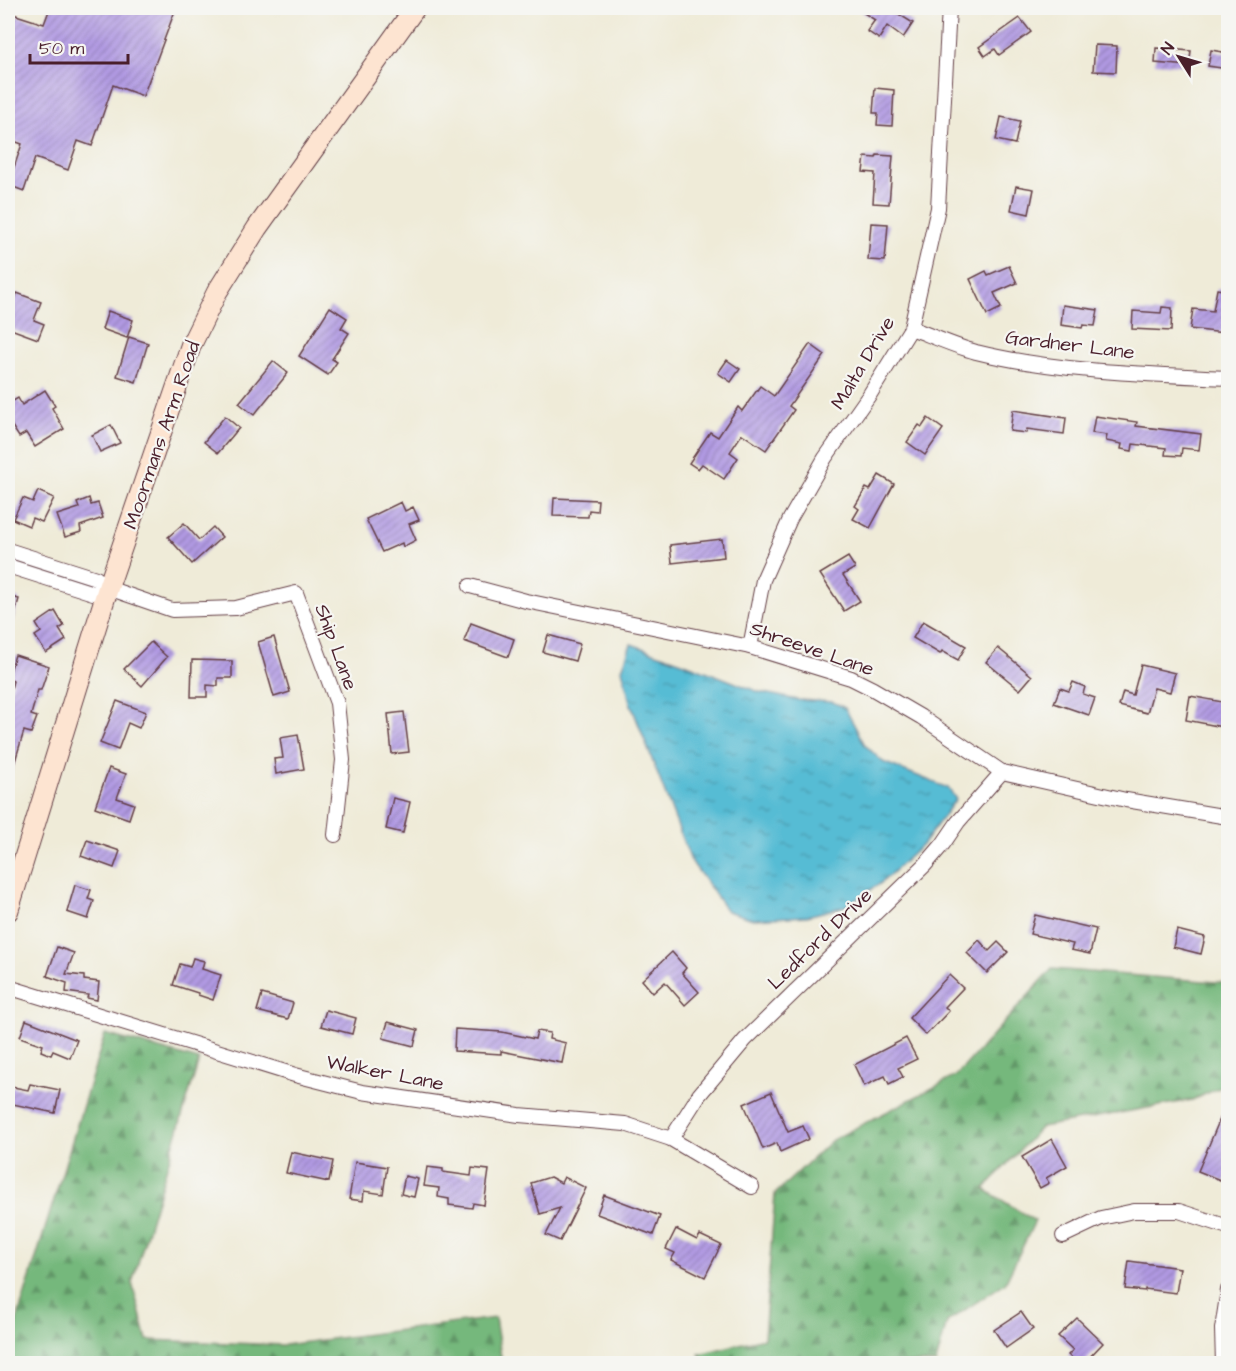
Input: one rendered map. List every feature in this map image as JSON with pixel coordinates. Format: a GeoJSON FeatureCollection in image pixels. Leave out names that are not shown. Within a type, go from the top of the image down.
{"type":"FeatureCollection","features":[{"type":"Feature","properties":{"kind":"street","name":"Moormans Arm Road"},"geometry":{"type":"LineString","coordinates":[[8,910],[108,588],[191,345],[217,292],[257,228],[415,8]]}},
{"type":"Feature","properties":{"kind":"street","name":"Malta Drive"},"geometry":{"type":"LineString","coordinates":[[750,646],[763,580],[790,519],[825,458],[870,394],[911,328],[938,208],[949,8]]}},
{"type":"Feature","properties":{"kind":"street","name":"Gardner Lane"},"geometry":{"type":"LineString","coordinates":[[911,328],[973,351],[1009,360],[1121,372],[1228,378]]}},
{"type":"Feature","properties":{"kind":"street"},"geometry":{"type":"LineString","coordinates":[[8,550],[96,578],[108,588]]}},
{"type":"Feature","properties":{"kind":"street"},"geometry":{"type":"LineString","coordinates":[[8,566],[93,593],[108,588]]}},
{"type":"Feature","properties":{"kind":"street","name":"Shreeve Lane"},"geometry":{"type":"LineString","coordinates":[[470,586],[526,601],[750,646],[851,678],[921,717],[1002,772],[1126,800],[1228,817]]}},
{"type":"Feature","properties":{"kind":"street","name":"Ship Lane"},"geometry":{"type":"LineString","coordinates":[[108,588],[172,610],[236,608],[296,593],[337,703],[343,760],[335,835]]}},
{"type":"Feature","properties":{"kind":"street","name":"Ledford Drive"},"geometry":{"type":"LineString","coordinates":[[671,1139],[699,1095],[745,1040],[925,865],[958,822],[1002,772]]}},
{"type":"Feature","properties":{"kind":"street","name":"Walker Lane"},"geometry":{"type":"LineString","coordinates":[[8,987],[295,1075],[362,1092],[519,1114],[625,1124],[671,1139],[752,1187]]}},
{"type":"Feature","properties":{"kind":"street"},"geometry":{"type":"LineString","coordinates":[[1064,1236],[1101,1218],[1134,1211],[1179,1210],[1228,1227]]}},
{"type":"Feature","properties":{"kind":"street"},"geometry":{"type":"LineString","coordinates":[[1223,1364],[1222,1329],[1228,1290]]}},
{"type":"Feature","properties":{"kind":"green space"},"geometry":{"type":"Polygon","coordinates":[[[1052,969],[1228,983],[1228,1084],[1192,1100],[1041,1127],[984,1189],[1035,1221],[1005,1283],[947,1322],[936,1363],[704,1363],[699,1354],[764,1338],[775,1194],[832,1140],[956,1076],[1052,969]]]}},
{"type":"Feature","properties":{"kind":"green space"},"geometry":{"type":"Polygon","coordinates":[[[105,1034],[199,1060],[132,1283],[147,1340],[284,1345],[495,1318],[502,1363],[8,1363],[8,1349],[105,1034]]]}},
{"type":"Feature","properties":{"kind":"water"},"geometry":{"type":"Polygon","coordinates":[[[631,644],[759,692],[798,700],[833,702],[845,708],[865,745],[883,762],[948,788],[956,799],[923,844],[881,883],[846,906],[807,916],[753,919],[727,911],[691,861],[630,702],[622,669],[631,644]]]}},
{"type":"Feature","properties":{"kind":"building"},"geometry":{"type":"Polygon","coordinates":[[[50,8],[176,8],[143,96],[113,85],[92,146],[78,141],[68,170],[35,158],[24,191],[8,185],[22,144],[8,139],[8,31],[13,14],[44,24],[50,8]]]}},
{"type":"Feature","properties":{"kind":"building"},"geometry":{"type":"Polygon","coordinates":[[[856,8],[889,8],[913,23],[903,38],[887,26],[879,39],[867,31],[875,20],[856,8]]]}},
{"type":"Feature","properties":{"kind":"building"},"geometry":{"type":"Polygon","coordinates":[[[1020,18],[1031,32],[999,55],[995,49],[985,56],[979,47],[1020,18]]]}},
{"type":"Feature","properties":{"kind":"building"},"geometry":{"type":"Polygon","coordinates":[[[1095,45],[1117,46],[1116,72],[1093,71],[1095,45]]]}},
{"type":"Feature","properties":{"kind":"building"},"geometry":{"type":"Polygon","coordinates":[[[1156,48],[1191,51],[1189,66],[1155,63],[1156,48]]]}},
{"type":"Feature","properties":{"kind":"building"},"geometry":{"type":"Polygon","coordinates":[[[1211,50],[1228,53],[1228,69],[1208,66],[1211,50]]]}},
{"type":"Feature","properties":{"kind":"building"},"geometry":{"type":"Polygon","coordinates":[[[875,88],[894,90],[892,126],[877,125],[878,113],[873,113],[875,88]]]}},
{"type":"Feature","properties":{"kind":"building"},"geometry":{"type":"Polygon","coordinates":[[[1001,117],[1020,121],[1015,144],[996,140],[1001,117]]]}},
{"type":"Feature","properties":{"kind":"building"},"geometry":{"type":"Polygon","coordinates":[[[877,155],[893,156],[889,204],[873,203],[875,173],[863,172],[865,157],[876,158],[877,155]]]}},
{"type":"Feature","properties":{"kind":"building"},"geometry":{"type":"Polygon","coordinates":[[[1016,186],[1034,189],[1029,214],[1011,210],[1016,186]]]}},
{"type":"Feature","properties":{"kind":"building"},"geometry":{"type":"Polygon","coordinates":[[[871,223],[888,224],[885,261],[868,260],[871,223]]]}},
{"type":"Feature","properties":{"kind":"building"},"geometry":{"type":"Polygon","coordinates":[[[1009,266],[1017,283],[994,293],[1001,308],[987,315],[970,279],[986,271],[988,275],[1009,266]]]}},
{"type":"Feature","properties":{"kind":"building"},"geometry":{"type":"Polygon","coordinates":[[[1217,289],[1228,291],[1224,333],[1190,329],[1193,309],[1213,311],[1217,289]]]}},
{"type":"Feature","properties":{"kind":"building"},"geometry":{"type":"Polygon","coordinates":[[[17,293],[41,302],[34,320],[44,324],[38,339],[8,328],[8,308],[11,309],[17,293]]]}},
{"type":"Feature","properties":{"kind":"building"},"geometry":{"type":"Polygon","coordinates":[[[1063,305],[1098,310],[1095,326],[1083,325],[1082,328],[1061,325],[1063,305]]]}},
{"type":"Feature","properties":{"kind":"building"},"geometry":{"type":"Polygon","coordinates":[[[330,307],[347,318],[341,328],[349,333],[332,359],[337,362],[328,375],[299,356],[330,307]]]}},
{"type":"Feature","properties":{"kind":"building"},"geometry":{"type":"Polygon","coordinates":[[[1162,307],[1172,308],[1171,331],[1132,329],[1133,311],[1161,313],[1162,307]]]}},
{"type":"Feature","properties":{"kind":"building"},"geometry":{"type":"Polygon","coordinates":[[[108,311],[133,320],[127,338],[102,329],[108,311]]]}},
{"type":"Feature","properties":{"kind":"building"},"geometry":{"type":"Polygon","coordinates":[[[129,337],[148,343],[136,382],[117,376],[129,337]]]}},
{"type":"Feature","properties":{"kind":"building"},"geometry":{"type":"Polygon","coordinates":[[[810,344],[825,355],[789,406],[794,410],[766,450],[742,434],[730,452],[738,458],[724,479],[702,464],[698,469],[689,463],[710,432],[718,437],[738,407],[742,411],[760,386],[774,396],[810,344]]]}},
{"type":"Feature","properties":{"kind":"building"},"geometry":{"type":"Polygon","coordinates":[[[727,360],[740,369],[731,382],[718,373],[727,360]]]}},
{"type":"Feature","properties":{"kind":"building"},"geometry":{"type":"Polygon","coordinates":[[[273,361],[288,373],[254,415],[239,403],[273,361]]]}},
{"type":"Feature","properties":{"kind":"building"},"geometry":{"type":"Polygon","coordinates":[[[45,390],[55,406],[52,408],[64,429],[35,447],[26,433],[19,437],[8,420],[8,404],[18,398],[22,405],[45,390]]]}},
{"type":"Feature","properties":{"kind":"building"},"geometry":{"type":"Polygon","coordinates":[[[1013,410],[1066,418],[1064,434],[1027,429],[1026,433],[1010,431],[1013,410]]]}},
{"type":"Feature","properties":{"kind":"building"},"geometry":{"type":"Polygon","coordinates":[[[225,416],[239,428],[218,453],[204,442],[225,416]]]}},
{"type":"Feature","properties":{"kind":"building"},"geometry":{"type":"Polygon","coordinates":[[[1095,416],[1137,422],[1136,426],[1201,434],[1199,450],[1182,448],[1181,456],[1165,455],[1166,448],[1133,444],[1132,451],[1121,449],[1122,444],[1106,441],[1107,435],[1092,433],[1095,416]]]}},
{"type":"Feature","properties":{"kind":"building"},"geometry":{"type":"Polygon","coordinates":[[[928,418],[943,429],[925,455],[907,442],[919,425],[922,427],[928,418]]]}},
{"type":"Feature","properties":{"kind":"building"},"geometry":{"type":"Polygon","coordinates":[[[111,425],[120,443],[100,452],[92,435],[111,425]]]}},
{"type":"Feature","properties":{"kind":"building"},"geometry":{"type":"Polygon","coordinates":[[[879,475],[894,484],[870,528],[853,519],[859,509],[855,506],[866,488],[870,490],[879,475]]]}},
{"type":"Feature","properties":{"kind":"building"},"geometry":{"type":"Polygon","coordinates":[[[38,491],[54,498],[42,522],[32,518],[29,526],[13,519],[23,498],[33,502],[38,491]]]}},
{"type":"Feature","properties":{"kind":"building"},"geometry":{"type":"Polygon","coordinates":[[[89,498],[91,505],[98,503],[103,518],[80,526],[81,532],[65,537],[57,515],[79,508],[77,503],[89,498]]]}},
{"type":"Feature","properties":{"kind":"building"},"geometry":{"type":"Polygon","coordinates":[[[554,498],[598,500],[597,511],[589,510],[588,517],[553,516],[554,498]]]}},
{"type":"Feature","properties":{"kind":"building"},"geometry":{"type":"Polygon","coordinates":[[[401,502],[405,511],[413,507],[419,520],[409,524],[416,540],[403,547],[402,543],[382,552],[366,519],[401,502]]]}},
{"type":"Feature","properties":{"kind":"building"},"geometry":{"type":"Polygon","coordinates":[[[184,523],[199,540],[213,527],[222,537],[192,564],[168,537],[184,523]]]}},
{"type":"Feature","properties":{"kind":"building"},"geometry":{"type":"Polygon","coordinates":[[[722,539],[724,557],[672,563],[670,545],[722,539]]]}},
{"type":"Feature","properties":{"kind":"building"},"geometry":{"type":"Polygon","coordinates":[[[848,557],[855,568],[843,575],[860,601],[844,611],[820,574],[848,557]]]}},
{"type":"Feature","properties":{"kind":"building"},"geometry":{"type":"Polygon","coordinates":[[[8,596],[19,599],[11,627],[8,626],[8,596]]]}},
{"type":"Feature","properties":{"kind":"building"},"geometry":{"type":"Polygon","coordinates":[[[55,611],[64,626],[59,629],[66,640],[46,653],[35,636],[41,632],[36,624],[55,611]]]}},
{"type":"Feature","properties":{"kind":"building"},"geometry":{"type":"Polygon","coordinates":[[[923,621],[966,646],[958,660],[942,651],[940,654],[913,638],[923,621]]]}},
{"type":"Feature","properties":{"kind":"building"},"geometry":{"type":"Polygon","coordinates":[[[471,623],[514,639],[508,657],[464,641],[471,623]]]}},
{"type":"Feature","properties":{"kind":"building"},"geometry":{"type":"Polygon","coordinates":[[[548,635],[580,644],[575,661],[543,652],[548,635]]]}},
{"type":"Feature","properties":{"kind":"building"},"geometry":{"type":"Polygon","coordinates":[[[274,637],[290,692],[274,697],[258,642],[274,637]]]}},
{"type":"Feature","properties":{"kind":"building"},"geometry":{"type":"Polygon","coordinates":[[[151,642],[167,657],[142,686],[124,669],[151,642]]]}},
{"type":"Feature","properties":{"kind":"building"},"geometry":{"type":"Polygon","coordinates":[[[998,648],[1032,676],[1020,690],[986,662],[998,648]]]}},
{"type":"Feature","properties":{"kind":"building"},"geometry":{"type":"Polygon","coordinates":[[[15,655],[49,666],[41,690],[38,690],[31,715],[37,717],[31,733],[24,731],[10,778],[8,777],[8,699],[13,681],[8,678],[15,655]]]}},
{"type":"Feature","properties":{"kind":"building"},"geometry":{"type":"Polygon","coordinates":[[[192,660],[232,661],[232,678],[218,678],[218,686],[207,685],[207,697],[191,697],[192,660]]]}},
{"type":"Feature","properties":{"kind":"building"},"geometry":{"type":"Polygon","coordinates":[[[1141,665],[1175,673],[1170,692],[1154,688],[1147,713],[1119,706],[1123,692],[1133,695],[1141,665]]]}},
{"type":"Feature","properties":{"kind":"building"},"geometry":{"type":"Polygon","coordinates":[[[1073,682],[1085,687],[1083,694],[1095,698],[1089,715],[1054,703],[1060,688],[1069,691],[1073,682]]]}},
{"type":"Feature","properties":{"kind":"building"},"geometry":{"type":"Polygon","coordinates":[[[1190,696],[1228,703],[1228,728],[1186,720],[1190,696]]]}},
{"type":"Feature","properties":{"kind":"building"},"geometry":{"type":"Polygon","coordinates":[[[117,701],[146,712],[139,728],[128,723],[118,750],[100,743],[117,701]]]}},
{"type":"Feature","properties":{"kind":"building"},"geometry":{"type":"Polygon","coordinates":[[[404,712],[409,752],[392,754],[388,714],[404,712]]]}},
{"type":"Feature","properties":{"kind":"building"},"geometry":{"type":"Polygon","coordinates":[[[298,735],[304,769],[276,774],[274,759],[283,758],[280,738],[298,735]]]}},
{"type":"Feature","properties":{"kind":"building"},"geometry":{"type":"Polygon","coordinates":[[[109,768],[126,774],[117,798],[134,804],[129,819],[95,807],[109,768]]]}},
{"type":"Feature","properties":{"kind":"building"},"geometry":{"type":"Polygon","coordinates":[[[393,798],[410,802],[403,833],[386,829],[393,798]]]}},
{"type":"Feature","properties":{"kind":"building"},"geometry":{"type":"Polygon","coordinates":[[[87,840],[120,851],[114,868],[81,856],[87,840]]]}},
{"type":"Feature","properties":{"kind":"building"},"geometry":{"type":"Polygon","coordinates":[[[75,885],[91,890],[88,899],[94,901],[88,919],[67,912],[75,885]]]}},
{"type":"Feature","properties":{"kind":"building"},"geometry":{"type":"Polygon","coordinates":[[[1035,915],[1096,929],[1090,954],[1071,950],[1073,944],[1030,934],[1035,915]]]}},
{"type":"Feature","properties":{"kind":"building"},"geometry":{"type":"Polygon","coordinates":[[[1177,930],[1205,937],[1201,954],[1173,947],[1177,930]]]}},
{"type":"Feature","properties":{"kind":"building"},"geometry":{"type":"Polygon","coordinates":[[[979,940],[989,951],[998,942],[1008,952],[987,973],[967,953],[979,940]]]}},
{"type":"Feature","properties":{"kind":"building"},"geometry":{"type":"Polygon","coordinates":[[[57,947],[74,953],[66,974],[84,976],[84,980],[99,982],[97,1000],[87,998],[88,995],[66,992],[67,983],[47,976],[57,947]]]}},
{"type":"Feature","properties":{"kind":"building"},"geometry":{"type":"Polygon","coordinates":[[[672,952],[686,968],[682,973],[699,992],[685,1005],[665,982],[653,993],[642,980],[672,952]]]}},
{"type":"Feature","properties":{"kind":"building"},"geometry":{"type":"Polygon","coordinates":[[[193,958],[204,961],[202,969],[221,975],[213,1000],[173,985],[180,964],[190,967],[193,958]]]}},
{"type":"Feature","properties":{"kind":"building"},"geometry":{"type":"Polygon","coordinates":[[[949,975],[963,988],[945,1007],[949,1011],[926,1035],[909,1018],[949,975]]]}},
{"type":"Feature","properties":{"kind":"building"},"geometry":{"type":"Polygon","coordinates":[[[262,994],[293,1003],[288,1019],[257,1011],[262,994]]]}},
{"type":"Feature","properties":{"kind":"building"},"geometry":{"type":"Polygon","coordinates":[[[326,1010],[356,1018],[352,1034],[321,1026],[326,1010]]]}},
{"type":"Feature","properties":{"kind":"building"},"geometry":{"type":"Polygon","coordinates":[[[26,1020],[77,1040],[70,1058],[53,1051],[51,1055],[41,1051],[43,1045],[20,1037],[26,1020]]]}},
{"type":"Feature","properties":{"kind":"building"},"geometry":{"type":"Polygon","coordinates":[[[388,1022],[418,1030],[414,1046],[383,1038],[388,1022]]]}},
{"type":"Feature","properties":{"kind":"building"},"geometry":{"type":"Polygon","coordinates":[[[455,1029],[502,1032],[535,1039],[537,1031],[550,1033],[549,1039],[566,1043],[562,1063],[501,1051],[501,1054],[454,1051],[455,1029]]]}},
{"type":"Feature","properties":{"kind":"building"},"geometry":{"type":"Polygon","coordinates":[[[906,1038],[917,1059],[898,1068],[903,1077],[889,1084],[885,1076],[864,1086],[854,1065],[906,1038]]]}},
{"type":"Feature","properties":{"kind":"building"},"geometry":{"type":"Polygon","coordinates":[[[30,1084],[60,1090],[55,1113],[8,1103],[8,1086],[28,1090],[30,1084]]]}},
{"type":"Feature","properties":{"kind":"building"},"geometry":{"type":"Polygon","coordinates":[[[771,1092],[788,1132],[803,1126],[809,1139],[780,1152],[777,1143],[763,1149],[744,1104],[771,1092]]]}},
{"type":"Feature","properties":{"kind":"building"},"geometry":{"type":"Polygon","coordinates":[[[1228,1100],[1228,1173],[1225,1182],[1198,1171],[1228,1100]]]}},
{"type":"Feature","properties":{"kind":"building"},"geometry":{"type":"Polygon","coordinates":[[[1052,1139],[1067,1166],[1046,1178],[1049,1183],[1040,1188],[1022,1157],[1052,1139]]]}},
{"type":"Feature","properties":{"kind":"building"},"geometry":{"type":"Polygon","coordinates":[[[291,1152],[333,1161],[329,1182],[286,1173],[291,1152]]]}},
{"type":"Feature","properties":{"kind":"building"},"geometry":{"type":"Polygon","coordinates":[[[355,1162],[387,1167],[383,1194],[364,1191],[363,1201],[349,1199],[355,1162]]]}},
{"type":"Feature","properties":{"kind":"building"},"geometry":{"type":"Polygon","coordinates":[[[427,1167],[471,1176],[472,1168],[489,1170],[484,1205],[473,1203],[472,1208],[449,1205],[449,1199],[438,1197],[439,1188],[424,1186],[427,1167]]]}},
{"type":"Feature","properties":{"kind":"building"},"geometry":{"type":"Polygon","coordinates":[[[405,1176],[418,1179],[414,1197],[401,1194],[405,1176]]]}},
{"type":"Feature","properties":{"kind":"building"},"geometry":{"type":"Polygon","coordinates":[[[550,1177],[561,1183],[564,1177],[586,1188],[560,1241],[546,1235],[560,1208],[540,1214],[531,1183],[550,1177]]]}},
{"type":"Feature","properties":{"kind":"building"},"geometry":{"type":"Polygon","coordinates":[[[604,1195],[660,1216],[653,1235],[597,1214],[604,1195]]]}},
{"type":"Feature","properties":{"kind":"building"},"geometry":{"type":"Polygon","coordinates":[[[676,1229],[697,1240],[700,1235],[721,1245],[705,1277],[671,1260],[675,1253],[666,1249],[676,1229]]]}},
{"type":"Feature","properties":{"kind":"building"},"geometry":{"type":"Polygon","coordinates":[[[1129,1261],[1180,1268],[1176,1293],[1125,1289],[1129,1261]]]}},
{"type":"Feature","properties":{"kind":"building"},"geometry":{"type":"Polygon","coordinates":[[[1021,1312],[1033,1329],[1006,1348],[994,1330],[1021,1312]]]}},
{"type":"Feature","properties":{"kind":"building"},"geometry":{"type":"Polygon","coordinates":[[[1077,1318],[1103,1343],[1083,1364],[1078,1364],[1068,1355],[1073,1350],[1058,1336],[1077,1318]]]}}]}
